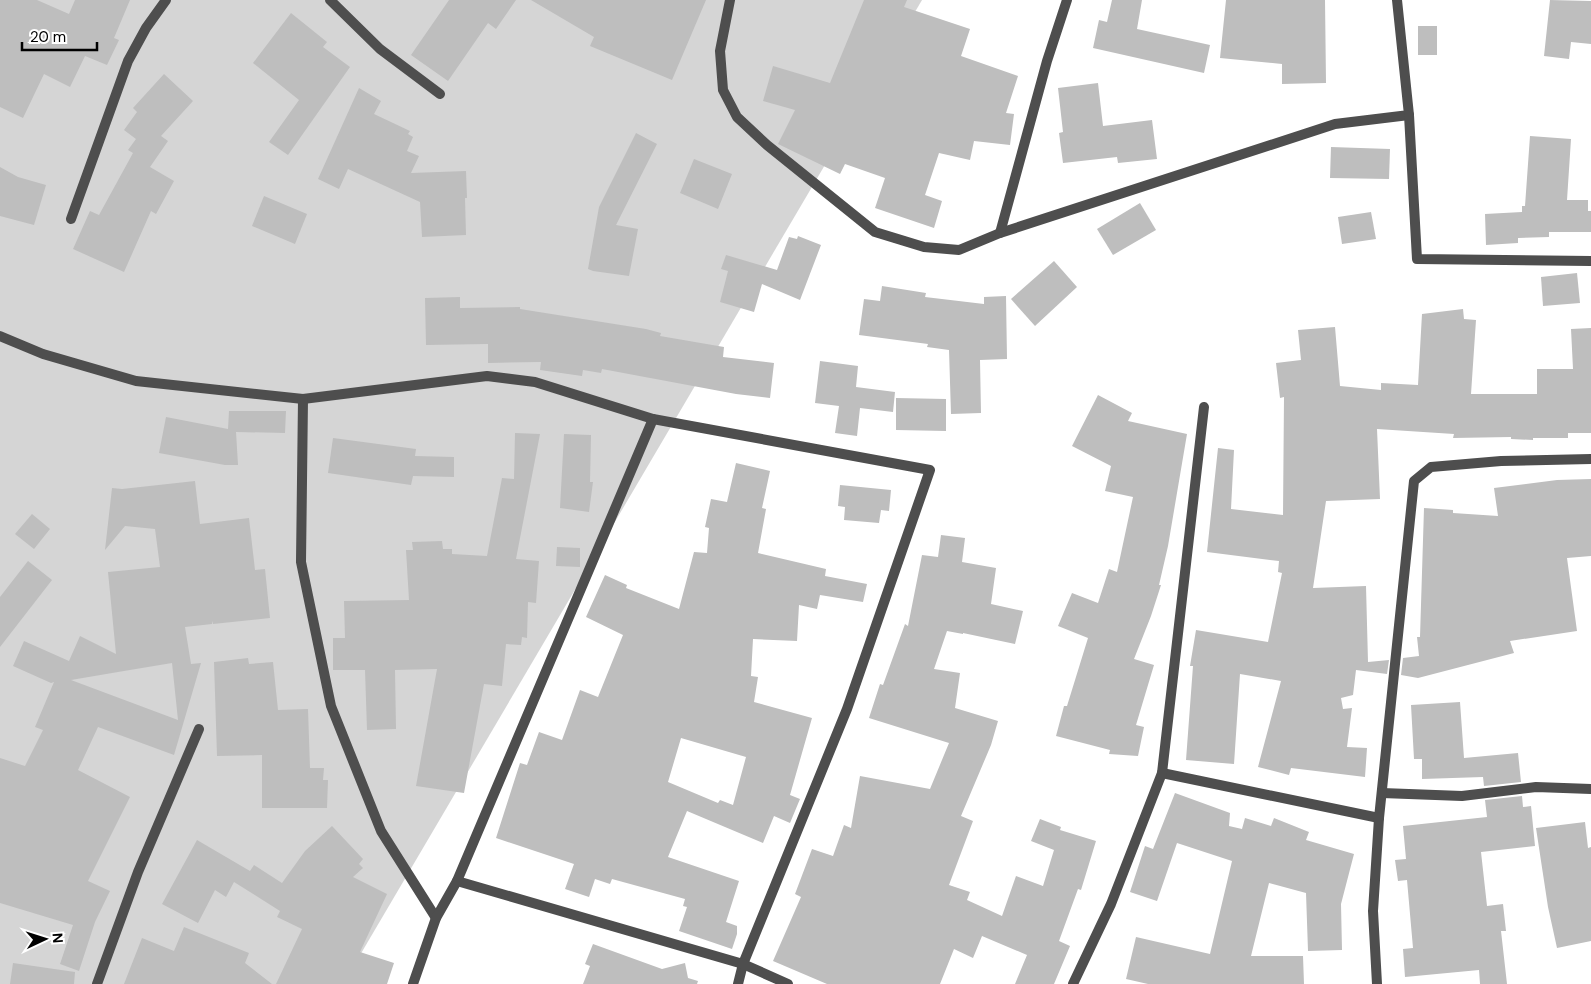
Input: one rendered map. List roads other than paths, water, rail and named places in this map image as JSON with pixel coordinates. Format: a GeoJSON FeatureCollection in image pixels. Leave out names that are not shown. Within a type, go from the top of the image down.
{"type":"FeatureCollection","features":[{"type":"Feature","properties":{"kind":"street"},"geometry":{"type":"LineString","coordinates":[[71,219],[128,62],[146,28],[166,0]]}},
{"type":"Feature","properties":{"kind":"street"},"geometry":{"type":"LineString","coordinates":[[330,0],[380,49],[440,94]]}},
{"type":"Feature","properties":{"kind":"street"},"geometry":{"type":"LineString","coordinates":[[730,0],[720,52],[723,90],[737,117],[767,145],[875,232],[924,247],[959,250],[1000,233],[1335,124],[1409,115]]}},
{"type":"Feature","properties":{"kind":"street"},"geometry":{"type":"LineString","coordinates":[[1000,233],[1047,61],[1067,0]]}},
{"type":"Feature","properties":{"kind":"street"},"geometry":{"type":"LineString","coordinates":[[1397,0],[1409,115],[1417,259],[1591,261]]}},
{"type":"Feature","properties":{"kind":"street"},"geometry":{"type":"LineString","coordinates":[[0,336],[43,354],[136,381],[303,399],[487,376],[535,382],[654,419],[930,470],[846,709],[743,964],[738,984]]}},
{"type":"Feature","properties":{"kind":"street"},"geometry":{"type":"LineString","coordinates":[[303,399],[302,562],[331,706],[381,831],[436,918]]}},
{"type":"Feature","properties":{"kind":"street"},"geometry":{"type":"LineString","coordinates":[[1073,984],[1111,904],[1162,773],[1204,407]]}},
{"type":"Feature","properties":{"kind":"street"},"geometry":{"type":"LineString","coordinates":[[414,984],[436,918],[457,881],[654,419]]}},
{"type":"Feature","properties":{"kind":"street"},"geometry":{"type":"LineString","coordinates":[[1378,984],[1373,910],[1379,818],[1414,481],[1431,466],[1591,458]]}},
{"type":"Feature","properties":{"kind":"street"},"geometry":{"type":"LineString","coordinates":[[97,984],[138,872],[199,729]]}},
{"type":"Feature","properties":{"kind":"street"},"geometry":{"type":"LineString","coordinates":[[1162,773],[1379,818]]}},
{"type":"Feature","properties":{"kind":"street"},"geometry":{"type":"LineString","coordinates":[[1382,793],[1462,796],[1536,787],[1591,789]]}},
{"type":"Feature","properties":{"kind":"street"},"geometry":{"type":"LineString","coordinates":[[457,881],[743,964],[788,984]]}}]}
